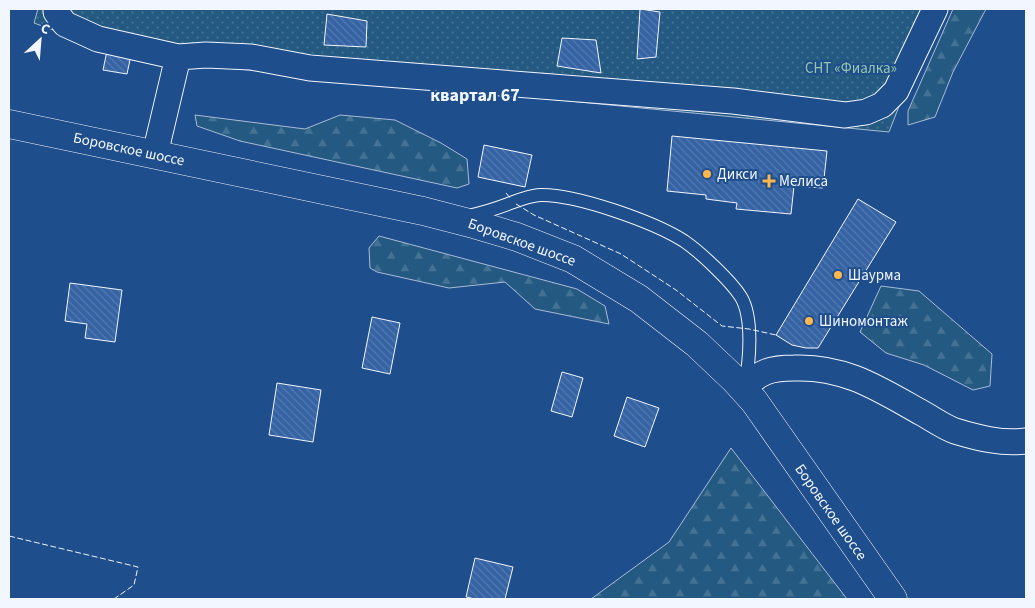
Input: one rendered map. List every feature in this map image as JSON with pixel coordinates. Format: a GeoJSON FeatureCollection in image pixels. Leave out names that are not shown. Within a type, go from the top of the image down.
{"type":"FeatureCollection","features":[{"type":"Feature","properties":{"kind":"main road","name":"Боровское шоссе"},"geometry":{"type":"LineString","coordinates":[[9,124],[455,219],[525,240],[594,270],[656,311],[700,346],[744,389],[893,599]]}},
{"type":"Feature","properties":{"kind":"street"},"geometry":{"type":"LineString","coordinates":[[56,9],[56,12],[65,24],[98,39],[178,56],[251,57],[310,68],[732,101],[845,115],[866,112],[882,105],[896,91],[935,9]]}},
{"type":"Feature","properties":{"kind":"street"},"geometry":{"type":"LineString","coordinates":[[155,154],[178,56]]}},
{"type":"Feature","properties":{"kind":"street"},"geometry":{"type":"LineString","coordinates":[[744,389],[754,378],[768,371],[780,368],[824,370],[848,375],[867,382],[954,430],[1010,443],[1026,441]]}},
{"type":"Feature","properties":{"kind":"lane"},"geometry":{"type":"LineString","coordinates":[[455,219],[489,210],[525,197],[540,195],[558,196],[580,200],[611,210],[684,241],[712,265],[742,297],[749,329],[750,350],[744,389]]}},
{"type":"Feature","properties":{"kind":"green space","name":"СНТ «Фиалка»"},"geometry":{"type":"Polygon","coordinates":[[[38,9],[937,9],[889,132],[197,65],[78,39],[34,23],[38,9]]]}},
{"type":"Feature","properties":{"kind":"green space"},"geometry":{"type":"Polygon","coordinates":[[[953,9],[986,9],[953,72],[935,117],[908,125],[908,111],[953,9]]]}},
{"type":"Feature","properties":{"kind":"green space"},"geometry":{"type":"Polygon","coordinates":[[[195,115],[305,129],[340,115],[395,120],[441,143],[467,159],[469,184],[457,188],[240,141],[197,126],[195,115]]]}},
{"type":"Feature","properties":{"kind":"green space"},"geometry":{"type":"Polygon","coordinates":[[[379,236],[577,289],[605,306],[609,324],[535,309],[505,282],[449,288],[377,272],[370,268],[369,248],[379,236]]]}},
{"type":"Feature","properties":{"kind":"green space"},"geometry":{"type":"Polygon","coordinates":[[[881,286],[919,291],[992,354],[990,386],[973,390],[924,365],[886,353],[860,332],[881,286]]]}},
{"type":"Feature","properties":{"kind":"green space"},"geometry":{"type":"Polygon","coordinates":[[[731,448],[847,599],[591,599],[669,542],[731,448]]]}},
{"type":"Feature","properties":{"kind":"building"},"geometry":{"type":"Polygon","coordinates":[[[640,9],[660,12],[656,57],[637,59],[640,9]]]}},
{"type":"Feature","properties":{"kind":"building"},"geometry":{"type":"Polygon","coordinates":[[[327,14],[367,21],[366,47],[324,45],[327,14]]]}},
{"type":"Feature","properties":{"kind":"building"},"geometry":{"type":"Polygon","coordinates":[[[562,38],[596,40],[601,73],[557,66],[562,38]]]}},
{"type":"Feature","properties":{"kind":"building"},"geometry":{"type":"Polygon","coordinates":[[[107,51],[131,55],[127,74],[103,70],[107,51]]]}},
{"type":"Feature","properties":{"kind":"building"},"geometry":{"type":"Polygon","coordinates":[[[672,136],[827,151],[823,188],[794,186],[791,214],[736,209],[737,203],[706,199],[706,195],[667,191],[672,136]]]}},
{"type":"Feature","properties":{"kind":"building"},"geometry":{"type":"Polygon","coordinates":[[[484,145],[532,155],[525,187],[478,177],[484,145]]]}},
{"type":"Feature","properties":{"kind":"building"},"geometry":{"type":"Polygon","coordinates":[[[858,199],[896,222],[818,348],[792,345],[776,335],[858,199]]]}},
{"type":"Feature","properties":{"kind":"building"},"geometry":{"type":"Polygon","coordinates":[[[70,283],[122,290],[115,342],[85,338],[87,324],[65,321],[70,283]]]}},
{"type":"Feature","properties":{"kind":"building"},"geometry":{"type":"Polygon","coordinates":[[[372,317],[400,323],[390,374],[362,368],[372,317]]]}},
{"type":"Feature","properties":{"kind":"building"},"geometry":{"type":"Polygon","coordinates":[[[562,372],[583,378],[572,417],[551,411],[562,372]]]}},
{"type":"Feature","properties":{"kind":"building"},"geometry":{"type":"Polygon","coordinates":[[[277,383],[321,390],[313,442],[269,435],[277,383]]]}},
{"type":"Feature","properties":{"kind":"building"},"geometry":{"type":"Polygon","coordinates":[[[627,397],[659,408],[645,447],[614,436],[627,397]]]}},
{"type":"Feature","properties":{"kind":"building"},"geometry":{"type":"Polygon","coordinates":[[[475,558],[513,567],[505,599],[475,599],[466,597],[475,558]]]}},
{"type":"Feature","properties":{"kind":"fence"},"geometry":{"type":"LineString","coordinates":[[506,193],[511,199]]}},
{"type":"Feature","properties":{"kind":"fence"},"geometry":{"type":"LineString","coordinates":[[516,204],[534,215],[621,254],[676,290],[722,326],[776,335]]}},
{"type":"Feature","properties":{"kind":"fence"},"geometry":{"type":"LineString","coordinates":[[9,536],[138,567],[134,585],[114,599]]}},
{"type":"Feature","properties":{"kind":"place","name":"Дикси"},"geometry":{"type":"Point","coordinates":[707,174]}},
{"type":"Feature","properties":{"kind":"place","name":"Мелиса"},"geometry":{"type":"Point","coordinates":[769,181]}},
{"type":"Feature","properties":{"kind":"place","name":"Шаурма"},"geometry":{"type":"Point","coordinates":[838,275]}},
{"type":"Feature","properties":{"kind":"place","name":"Шиномонтаж"},"geometry":{"type":"Point","coordinates":[809,321]}},
{"type":"Feature","properties":{"kind":"district","name":"квартал 67"},"geometry":{"type":"Point","coordinates":[475,95]}}]}
